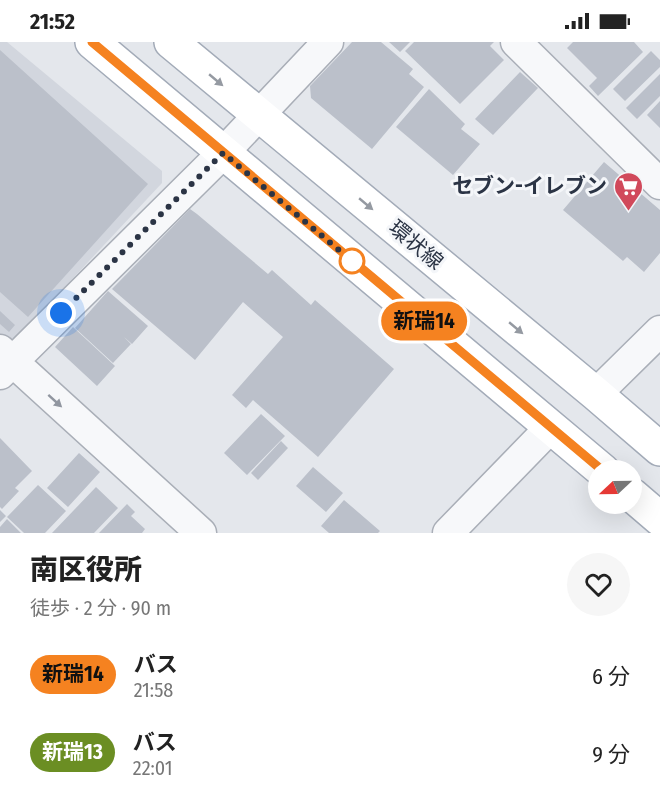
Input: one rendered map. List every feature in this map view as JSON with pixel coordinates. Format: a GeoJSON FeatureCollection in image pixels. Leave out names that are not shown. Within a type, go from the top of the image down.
{"type":"FeatureCollection","features":[{"type":"Feature","properties":{"kind":"main road"},"geometry":{"type":"LineString","coordinates":[[92,42],[590,460]]}},
{"type":"Feature","properties":{"kind":"main road","name":"環状線"},"geometry":{"type":"LineString","coordinates":[[171,42],[660,449]]}},
{"type":"Feature","properties":{"kind":"main road"},"geometry":{"type":"LineString","coordinates":[[642,504],[660,519]]}},
{"type":"Feature","properties":{"kind":"street"},"geometry":{"type":"LineString","coordinates":[[201,533],[4,362],[223,153],[328,42]]}},
{"type":"Feature","properties":{"kind":"street"},"geometry":{"type":"LineString","coordinates":[[516,42],[660,184]]}},
{"type":"Feature","properties":{"kind":"street"},"geometry":{"type":"LineString","coordinates":[[596,394],[660,331]]}},
{"type":"Feature","properties":{"kind":"street"},"geometry":{"type":"LineString","coordinates":[[448,533],[551,427]]}},
{"type":"Feature","properties":{"kind":"shaded area"},"geometry":{"type":"Polygon","coordinates":[[[0,42],[7,42],[162,171],[162,183],[17,338],[3,338],[0,335],[0,42]]]}},
{"type":"Feature","properties":{"kind":"building"},"geometry":{"type":"Polygon","coordinates":[[[352,42],[381,42],[413,69],[409,74],[424,87],[372,149],[311,98],[310,86],[352,42]]]}},
{"type":"Feature","properties":{"kind":"building"},"geometry":{"type":"Polygon","coordinates":[[[389,42],[410,42],[400,52],[389,42]]]}},
{"type":"Feature","properties":{"kind":"building"},"geometry":{"type":"Polygon","coordinates":[[[414,42],[494,42],[490,46],[504,60],[460,104],[405,51],[414,42]]]}},
{"type":"Feature","properties":{"kind":"building"},"geometry":{"type":"Polygon","coordinates":[[[573,42],[634,42],[643,52],[598,96],[589,86],[597,78],[567,48],[573,42]]]}},
{"type":"Feature","properties":{"kind":"building"},"geometry":{"type":"Polygon","coordinates":[[[0,50],[148,184],[28,317],[0,292],[0,50]]]}},
{"type":"Feature","properties":{"kind":"building"},"geometry":{"type":"Polygon","coordinates":[[[651,51],[660,60],[660,67],[625,101],[613,89],[651,51]]]}},
{"type":"Feature","properties":{"kind":"building"},"geometry":{"type":"Polygon","coordinates":[[[520,72],[538,88],[493,135],[475,119],[520,72]]]}},
{"type":"Feature","properties":{"kind":"building"},"geometry":{"type":"Polygon","coordinates":[[[660,74],[660,96],[637,119],[626,108],[660,74]]]}},
{"type":"Feature","properties":{"kind":"building"},"geometry":{"type":"Polygon","coordinates":[[[429,89],[465,124],[461,129],[480,144],[453,175],[396,127],[429,89]]]}},
{"type":"Feature","properties":{"kind":"building"},"geometry":{"type":"Polygon","coordinates":[[[660,101],[660,128],[647,115],[660,101]]]}},
{"type":"Feature","properties":{"kind":"building"},"geometry":{"type":"Polygon","coordinates":[[[604,162],[660,210],[660,253],[644,272],[627,257],[623,261],[563,210],[604,162]]]}},
{"type":"Feature","properties":{"kind":"building"},"geometry":{"type":"Polygon","coordinates":[[[190,209],[268,274],[272,270],[311,305],[315,300],[394,369],[318,457],[253,400],[246,408],[232,395],[283,337],[243,302],[195,360],[112,289],[190,209]]]}},
{"type":"Feature","properties":{"kind":"building"},"geometry":{"type":"Polygon","coordinates":[[[108,291],[148,326],[132,344],[124,337],[131,344],[113,363],[75,328],[108,291]]]}},
{"type":"Feature","properties":{"kind":"building"},"geometry":{"type":"Polygon","coordinates":[[[0,311],[15,325],[9,332],[0,324],[0,311]]]}},
{"type":"Feature","properties":{"kind":"building"},"geometry":{"type":"Polygon","coordinates":[[[73,327],[115,366],[97,386],[55,347],[73,327]]]}},
{"type":"Feature","properties":{"kind":"building"},"geometry":{"type":"Polygon","coordinates":[[[261,414],[285,436],[247,475],[224,453],[261,414]]]}},
{"type":"Feature","properties":{"kind":"building"},"geometry":{"type":"Polygon","coordinates":[[[0,438],[32,471],[15,488],[19,491],[2,509],[0,507],[0,438]]]}},
{"type":"Feature","properties":{"kind":"building"},"geometry":{"type":"Polygon","coordinates":[[[281,441],[288,448],[258,480],[251,473],[281,441]]]}},
{"type":"Feature","properties":{"kind":"building"},"geometry":{"type":"Polygon","coordinates":[[[79,453],[100,472],[68,507],[47,488],[79,453]]]}},
{"type":"Feature","properties":{"kind":"building"},"geometry":{"type":"Polygon","coordinates":[[[313,467],[343,493],[326,512],[296,486],[313,467]]]}},
{"type":"Feature","properties":{"kind":"building"},"geometry":{"type":"Polygon","coordinates":[[[38,485],[66,511],[45,533],[24,533],[7,517],[38,485]]]}},
{"type":"Feature","properties":{"kind":"building"},"geometry":{"type":"Polygon","coordinates":[[[96,487],[118,508],[94,533],[52,533],[96,487]]]}},
{"type":"Feature","properties":{"kind":"building"},"geometry":{"type":"Polygon","coordinates":[[[344,500],[380,531],[378,533],[329,533],[321,526],[344,500]]]}},
{"type":"Feature","properties":{"kind":"building"},"geometry":{"type":"Polygon","coordinates":[[[127,504],[135,512],[131,516],[145,529],[142,533],[99,533],[127,504]]]}},
{"type":"Feature","properties":{"kind":"building"},"geometry":{"type":"Polygon","coordinates":[[[0,510],[6,516],[0,522],[0,510]]]}},
{"type":"Feature","properties":{"kind":"building"},"geometry":{"type":"Polygon","coordinates":[[[7,519],[21,533],[0,533],[0,527],[7,519]]]}},
{"type":"Feature","properties":{"kind":"bus line","name":"新瑞14"},"geometry":{"type":"LineString","coordinates":[[92,42],[590,460]]}},
{"type":"Feature","properties":{"kind":"place","name":"セブン-イレブン"},"geometry":{"type":"Point","coordinates":[628,212]}},
{"type":"Feature","properties":{"kind":"route"},"geometry":{"type":"LineString","coordinates":[[61,313],[223,153],[352,261]]}}]}
